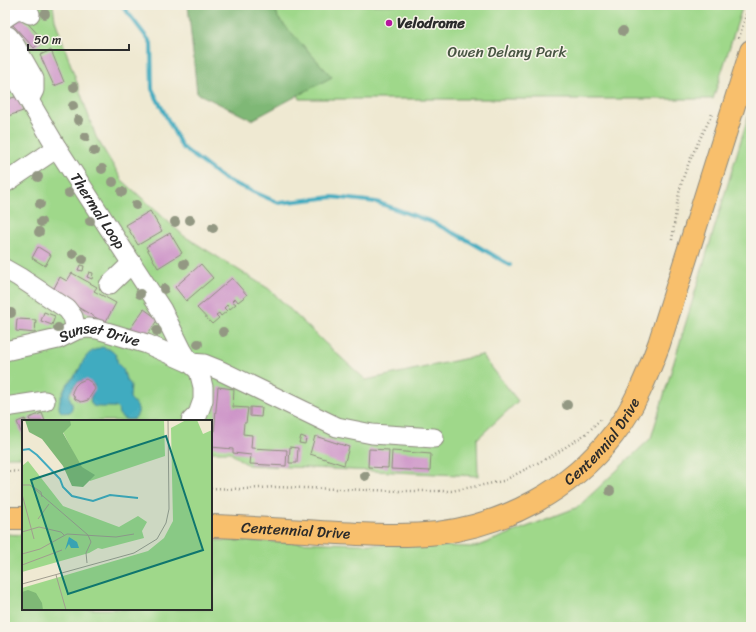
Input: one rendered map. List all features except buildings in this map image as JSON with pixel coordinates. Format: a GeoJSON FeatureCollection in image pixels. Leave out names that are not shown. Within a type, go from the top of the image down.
{"type":"FeatureCollection","features":[{"type":"Feature","properties":{"kind":"main road","name":"Centennial Drive"},"geometry":{"type":"LineString","coordinates":[[212,526],[354,534],[400,535],[438,533],[477,526],[509,514],[538,500],[566,482],[591,460],[613,435],[632,407],[648,373],[664,329],[744,47]]}},
{"type":"Feature","properties":{"kind":"main road"},"geometry":{"type":"LineString","coordinates":[[5,518],[22,518]]}},
{"type":"Feature","properties":{"kind":"lane"},"geometry":{"type":"LineString","coordinates":[[5,35],[8,36],[13,42],[34,79],[34,90],[29,100]]}},
{"type":"Feature","properties":{"kind":"lane","name":"Thermal Loop"},"geometry":{"type":"LineString","coordinates":[[5,58],[57,148],[162,310],[190,363],[199,371],[204,393],[198,414],[192,420]]}},
{"type":"Feature","properties":{"kind":"lane"},"geometry":{"type":"LineString","coordinates":[[5,183],[57,148]]}},
{"type":"Feature","properties":{"kind":"lane"},"geometry":{"type":"LineString","coordinates":[[108,285],[132,263]]}},
{"type":"Feature","properties":{"kind":"lane"},"geometry":{"type":"LineString","coordinates":[[5,269],[67,309],[73,317],[76,330]]}},
{"type":"Feature","properties":{"kind":"lane"},"geometry":{"type":"LineString","coordinates":[[156,348],[170,327]]}},
{"type":"Feature","properties":{"kind":"lane","name":"Sunset Drive"},"geometry":{"type":"LineString","coordinates":[[5,351],[58,339],[76,330],[88,328],[97,329],[147,344],[190,363],[204,364],[219,370],[337,428],[372,434],[434,438]]}},
{"type":"Feature","properties":{"kind":"lane"},"geometry":{"type":"LineString","coordinates":[[180,420],[193,404],[194,397],[190,363]]}},
{"type":"Feature","properties":{"kind":"lane"},"geometry":{"type":"LineString","coordinates":[[5,408],[45,401]]}},
{"type":"Feature","properties":{"kind":"path"},"geometry":{"type":"LineString","coordinates":[[744,47],[749,5]]}},
{"type":"Feature","properties":{"kind":"path"},"geometry":{"type":"LineString","coordinates":[[671,244],[681,184],[690,158],[712,113]]}},
{"type":"Feature","properties":{"kind":"path"},"geometry":{"type":"LineString","coordinates":[[212,488],[242,489],[275,487],[451,491],[483,485],[504,481],[555,454],[587,433],[606,414]]}},
{"type":"Feature","properties":{"kind":"path"},"geometry":{"type":"LineString","coordinates":[[5,471],[22,472]]}},
{"type":"Feature","properties":{"kind":"green space"},"geometry":{"type":"Polygon","coordinates":[[[5,5],[53,5],[55,20],[96,137],[122,180],[184,236],[269,289],[366,380],[482,355],[518,401],[477,439],[478,476],[248,465],[231,452],[212,452],[212,420],[22,420],[22,457],[5,457],[5,5]]]}},
{"type":"Feature","properties":{"kind":"green space"},"geometry":{"type":"Polygon","coordinates":[[[188,5],[275,5],[278,18],[332,77],[252,120],[197,93],[188,5]]]}},
{"type":"Feature","properties":{"kind":"green space","name":"Owen Delany Park"},"geometry":{"type":"Polygon","coordinates":[[[271,5],[743,5],[713,99],[300,99],[279,55],[271,5]]]}},
{"type":"Feature","properties":{"kind":"green space"},"geometry":{"type":"Polygon","coordinates":[[[751,107],[751,627],[5,627],[5,534],[22,535],[22,610],[212,610],[212,540],[475,547],[578,507],[651,438],[751,107]]]}},
{"type":"Feature","properties":{"kind":"water"},"geometry":{"type":"Polygon","coordinates":[[[102,347],[109,349],[116,355],[118,364],[123,369],[126,379],[131,385],[130,398],[138,408],[137,416],[134,419],[122,417],[119,414],[118,408],[115,407],[93,406],[90,400],[94,385],[85,380],[80,381],[75,385],[71,392],[70,398],[72,409],[70,412],[63,412],[59,407],[65,388],[77,373],[87,355],[102,347]]]}},
{"type":"Feature","properties":{"kind":"waterway"},"geometry":{"type":"LineString","coordinates":[[122,5],[151,43],[152,89],[182,147],[224,179],[279,203],[333,197],[376,202],[432,222],[469,241],[510,265]]}},
{"type":"Feature","properties":{"kind":"place","name":"Velodrome"},"geometry":{"type":"Point","coordinates":[389,23]}}]}
